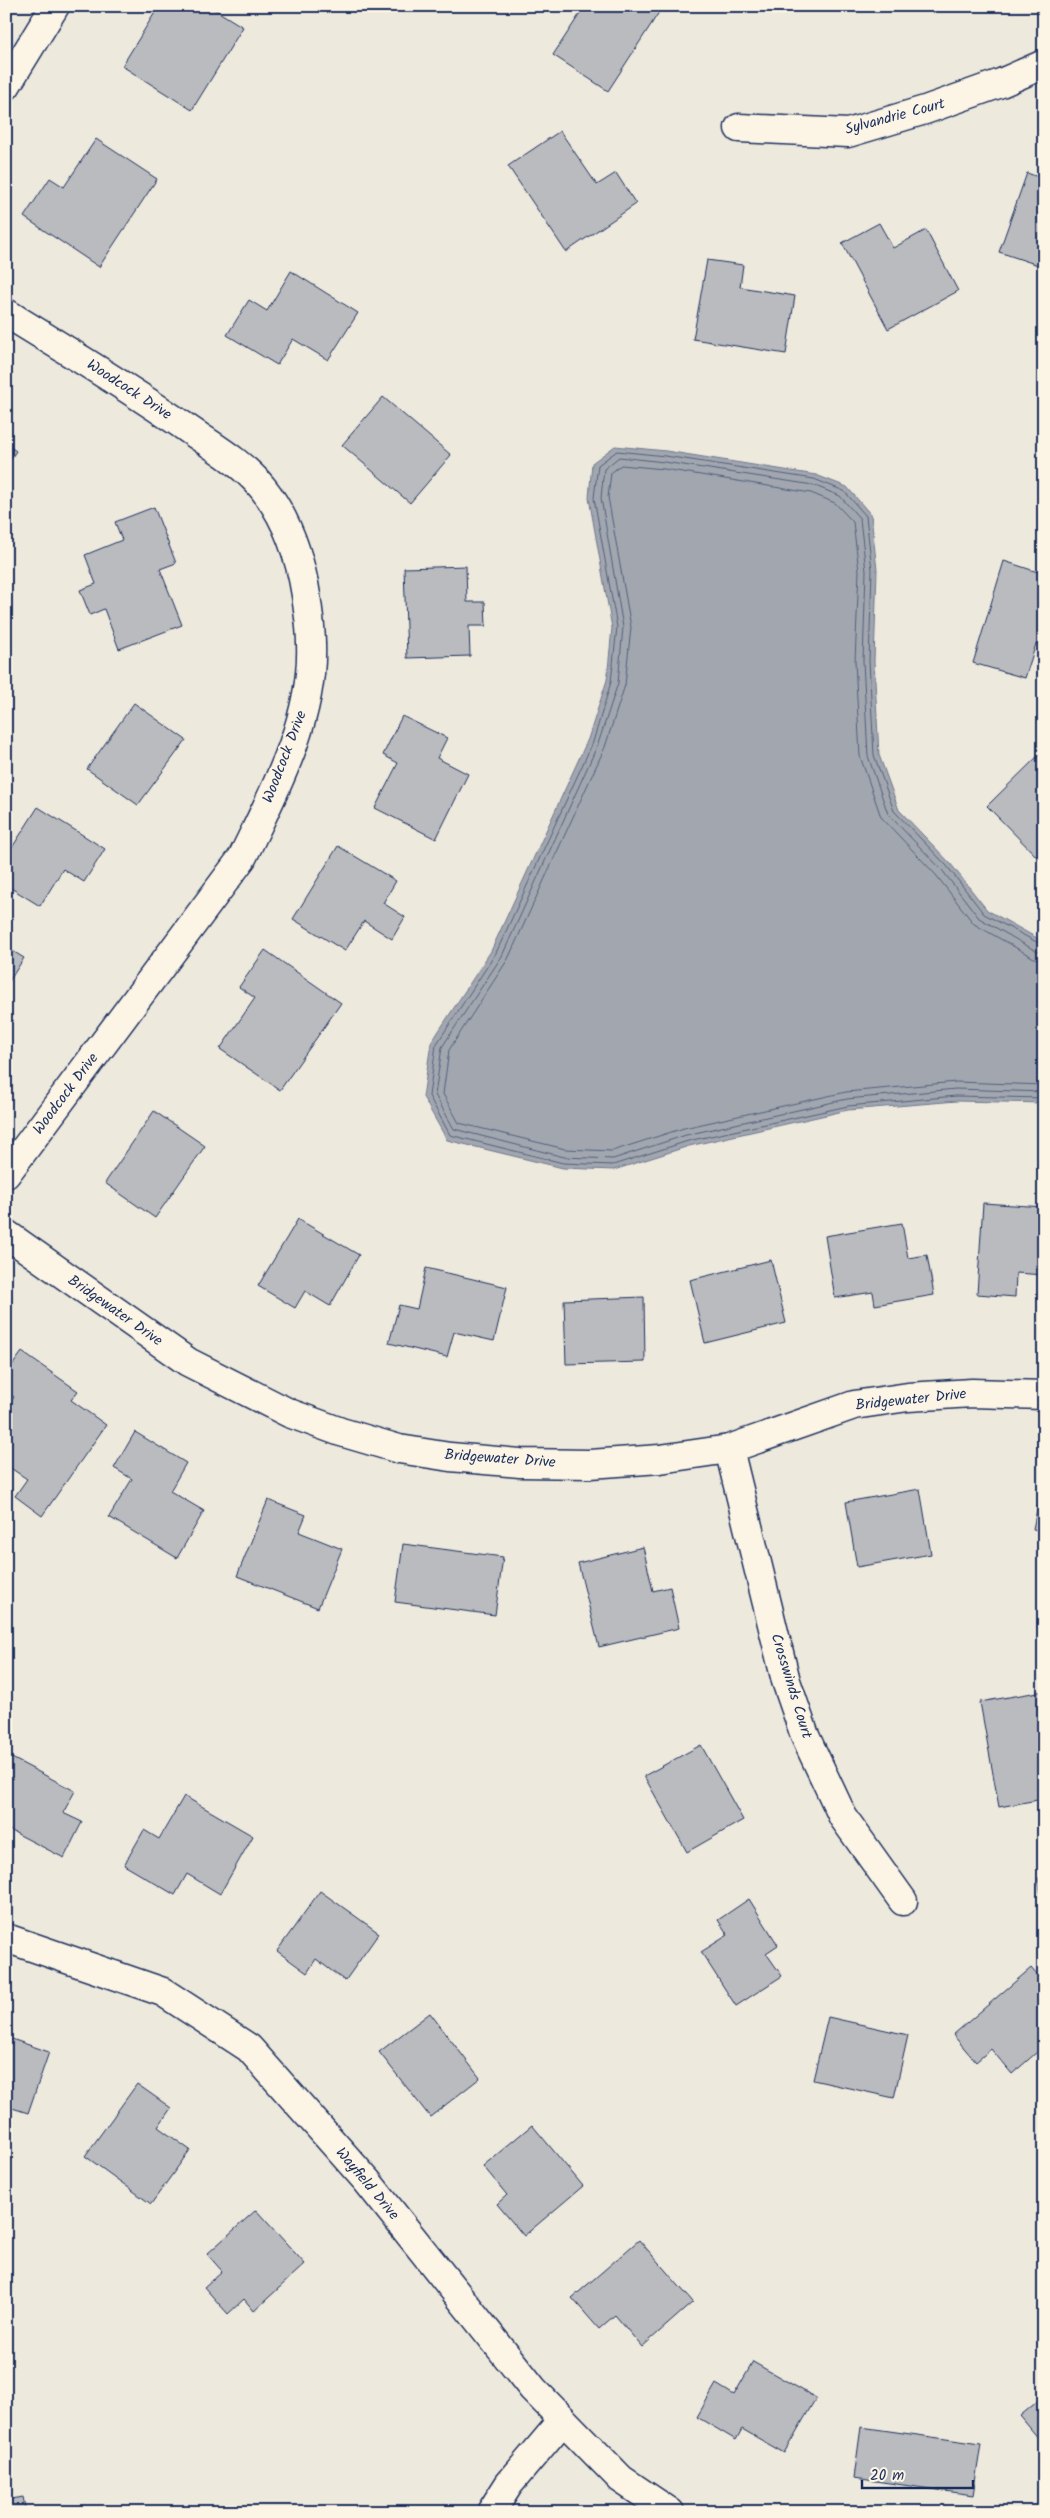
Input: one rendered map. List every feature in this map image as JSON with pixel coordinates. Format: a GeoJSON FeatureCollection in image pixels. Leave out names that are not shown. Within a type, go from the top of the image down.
{"type":"FeatureCollection","features":[{"type":"Feature","properties":{"kind":"street"},"geometry":{"type":"LineString","coordinates":[[6,86],[55,6]]}},
{"type":"Feature","properties":{"kind":"street","name":"Sylvandrie Court"},"geometry":{"type":"LineString","coordinates":[[739,128],[848,133],[925,110],[1001,83],[1044,64]]}},
{"type":"Feature","properties":{"kind":"street","name":"Woodcock Drive"},"geometry":{"type":"LineString","coordinates":[[6,313],[143,398],[240,464],[263,488],[286,527],[301,563],[312,645],[305,705],[297,733],[262,818],[242,858],[6,1174]]}},
{"type":"Feature","properties":{"kind":"street","name":"Bridgewater Drive"},"geometry":{"type":"LineString","coordinates":[[6,1234],[188,1362],[289,1413],[341,1432],[399,1449],[520,1463],[590,1464],[660,1459],[729,1449],[854,1405],[908,1398],[972,1393],[1044,1395]]}},
{"type":"Feature","properties":{"kind":"street","name":"Crosswinds Court"},"geometry":{"type":"LineString","coordinates":[[729,1449],[786,1681],[805,1736],[843,1817],[903,1901]]}},
{"type":"Feature","properties":{"kind":"street","name":"Wayfield Drive"},"geometry":{"type":"LineString","coordinates":[[6,1938],[163,1992],[250,2048],[367,2181],[533,2389],[621,2479],[670,2512]]}},
{"type":"Feature","properties":{"kind":"street"},"geometry":{"type":"LineString","coordinates":[[491,2512],[509,2484],[563,2420]]}},
{"type":"Feature","properties":{"kind":"water"},"geometry":{"type":"Polygon","coordinates":[[[615,446],[666,451],[816,475],[847,487],[871,515],[877,570],[874,661],[879,755],[899,810],[950,863],[987,910],[1044,942],[1044,1103],[957,1101],[848,1110],[689,1146],[614,1170],[563,1168],[447,1140],[423,1097],[431,1043],[491,951],[588,739],[607,680],[612,628],[589,498],[592,463],[615,446]]]}},
{"type":"Feature","properties":{"kind":"building"},"geometry":{"type":"Polygon","coordinates":[[[159,6],[209,6],[243,27],[192,110],[122,66],[159,6]]]}},
{"type":"Feature","properties":{"kind":"building"},"geometry":{"type":"Polygon","coordinates":[[[585,6],[663,6],[608,91],[553,55],[585,6]]]}},
{"type":"Feature","properties":{"kind":"building"},"geometry":{"type":"Polygon","coordinates":[[[560,131],[597,185],[616,173],[636,204],[566,252],[508,166],[560,131]]]}},
{"type":"Feature","properties":{"kind":"building"},"geometry":{"type":"Polygon","coordinates":[[[96,139],[157,179],[99,267],[24,217],[50,178],[64,187],[96,139]]]}},
{"type":"Feature","properties":{"kind":"building"},"geometry":{"type":"Polygon","coordinates":[[[1027,173],[1044,179],[1044,267],[999,252],[1027,173]]]}},
{"type":"Feature","properties":{"kind":"building"},"geometry":{"type":"Polygon","coordinates":[[[879,223],[893,248],[926,230],[958,291],[888,329],[842,243],[879,223]]]}},
{"type":"Feature","properties":{"kind":"building"},"geometry":{"type":"Polygon","coordinates":[[[707,260],[743,265],[740,287],[795,296],[786,354],[693,339],[707,260]]]}},
{"type":"Feature","properties":{"kind":"building"},"geometry":{"type":"Polygon","coordinates":[[[291,271],[358,313],[328,360],[293,339],[277,365],[227,335],[249,300],[267,311],[291,271]]]}},
{"type":"Feature","properties":{"kind":"building"},"geometry":{"type":"Polygon","coordinates":[[[383,397],[451,455],[410,503],[342,445],[383,397]]]}},
{"type":"Feature","properties":{"kind":"building"},"geometry":{"type":"Polygon","coordinates":[[[6,444],[16,451],[6,466],[6,444]]]}},
{"type":"Feature","properties":{"kind":"building"},"geometry":{"type":"Polygon","coordinates":[[[154,507],[176,563],[160,569],[182,625],[119,649],[104,609],[90,615],[80,590],[96,584],[85,555],[122,540],[115,522],[154,507]]]}},
{"type":"Feature","properties":{"kind":"building"},"geometry":{"type":"Polygon","coordinates":[[[1004,561],[1044,574],[1044,646],[1036,644],[1025,678],[973,663],[1004,561]]]}},
{"type":"Feature","properties":{"kind":"building"},"geometry":{"type":"Polygon","coordinates":[[[466,566],[467,602],[485,602],[486,626],[469,626],[470,656],[407,658],[404,568],[466,566]]]}},
{"type":"Feature","properties":{"kind":"building"},"geometry":{"type":"Polygon","coordinates":[[[134,703],[186,740],[138,805],[87,769],[134,703]]]}},
{"type":"Feature","properties":{"kind":"building"},"geometry":{"type":"Polygon","coordinates":[[[402,716],[447,738],[437,758],[468,774],[436,839],[375,808],[398,763],[383,755],[402,716]]]}},
{"type":"Feature","properties":{"kind":"building"},"geometry":{"type":"Polygon","coordinates":[[[1044,750],[1044,864],[987,806],[1044,750]]]}},
{"type":"Feature","properties":{"kind":"building"},"geometry":{"type":"Polygon","coordinates":[[[38,807],[105,849],[84,882],[63,869],[40,906],[6,885],[6,857],[38,807]]]}},
{"type":"Feature","properties":{"kind":"building"},"geometry":{"type":"Polygon","coordinates":[[[338,846],[396,881],[383,903],[405,917],[392,939],[364,921],[345,951],[293,919],[338,846]]]}},
{"type":"Feature","properties":{"kind":"building"},"geometry":{"type":"Polygon","coordinates":[[[6,947],[24,958],[6,986],[6,947]]]}},
{"type":"Feature","properties":{"kind":"building"},"geometry":{"type":"Polygon","coordinates":[[[265,950],[341,1003],[280,1090],[220,1049],[255,998],[239,987],[265,950]]]}},
{"type":"Feature","properties":{"kind":"building"},"geometry":{"type":"Polygon","coordinates":[[[154,1111],[205,1146],[155,1218],[105,1183],[154,1111]]]}},
{"type":"Feature","properties":{"kind":"building"},"geometry":{"type":"Polygon","coordinates":[[[983,1203],[1044,1207],[1044,1275],[1016,1273],[1015,1297],[977,1294],[983,1203]]]}},
{"type":"Feature","properties":{"kind":"building"},"geometry":{"type":"Polygon","coordinates":[[[298,1219],[359,1255],[330,1306],[305,1291],[295,1308],[258,1286],[298,1219]]]}},
{"type":"Feature","properties":{"kind":"building"},"geometry":{"type":"Polygon","coordinates":[[[902,1223],[908,1258],[927,1255],[934,1295],[875,1305],[873,1292],[835,1298],[825,1236],[902,1223]]]}},
{"type":"Feature","properties":{"kind":"building"},"geometry":{"type":"Polygon","coordinates":[[[771,1260],[786,1323],[705,1343],[690,1280],[771,1260]]]}},
{"type":"Feature","properties":{"kind":"building"},"geometry":{"type":"Polygon","coordinates":[[[426,1268],[507,1287],[494,1341],[454,1332],[447,1357],[389,1343],[399,1305],[417,1309],[426,1268]]]}},
{"type":"Feature","properties":{"kind":"building"},"geometry":{"type":"Polygon","coordinates":[[[644,1297],[645,1362],[566,1364],[564,1300],[644,1297]]]}},
{"type":"Feature","properties":{"kind":"building"},"geometry":{"type":"Polygon","coordinates":[[[22,1352],[78,1391],[71,1400],[106,1425],[42,1516],[15,1496],[27,1479],[6,1465],[6,1408],[14,1397],[6,1391],[6,1374],[22,1352]]]}},
{"type":"Feature","properties":{"kind":"building"},"geometry":{"type":"Polygon","coordinates":[[[135,1432],[186,1463],[170,1491],[204,1511],[177,1558],[109,1517],[132,1479],[114,1468],[135,1432]]]}},
{"type":"Feature","properties":{"kind":"building"},"geometry":{"type":"Polygon","coordinates":[[[1042,1485],[1044,1486],[1044,1531],[1033,1529],[1042,1485]]]}},
{"type":"Feature","properties":{"kind":"building"},"geometry":{"type":"Polygon","coordinates":[[[920,1489],[931,1554],[857,1567],[846,1502],[920,1489]]]}},
{"type":"Feature","properties":{"kind":"building"},"geometry":{"type":"Polygon","coordinates":[[[268,1500],[306,1515],[299,1532],[342,1549],[318,1608],[237,1576],[268,1500]]]}},
{"type":"Feature","properties":{"kind":"building"},"geometry":{"type":"Polygon","coordinates":[[[403,1544],[503,1557],[495,1615],[395,1602],[403,1544]]]}},
{"type":"Feature","properties":{"kind":"building"},"geometry":{"type":"Polygon","coordinates":[[[643,1547],[653,1591],[670,1587],[679,1628],[599,1647],[578,1563],[643,1547]]]}},
{"type":"Feature","properties":{"kind":"building"},"geometry":{"type":"Polygon","coordinates":[[[1044,1691],[1044,1778],[1040,1778],[1043,1799],[999,1807],[980,1702],[1044,1691]]]}},
{"type":"Feature","properties":{"kind":"building"},"geometry":{"type":"Polygon","coordinates":[[[701,1745],[743,1820],[687,1852],[644,1776],[701,1745]]]}},
{"type":"Feature","properties":{"kind":"building"},"geometry":{"type":"Polygon","coordinates":[[[10,1757],[75,1791],[63,1813],[82,1822],[64,1858],[6,1828],[6,1764],[10,1757]]]}},
{"type":"Feature","properties":{"kind":"building"},"geometry":{"type":"Polygon","coordinates":[[[184,1796],[253,1836],[220,1894],[187,1874],[175,1895],[124,1865],[144,1830],[159,1839],[184,1796]]]}},
{"type":"Feature","properties":{"kind":"building"},"geometry":{"type":"Polygon","coordinates":[[[1044,1877],[1044,1915],[1038,1878],[1044,1877]]]}},
{"type":"Feature","properties":{"kind":"building"},"geometry":{"type":"Polygon","coordinates":[[[320,1891],[379,1933],[345,1981],[316,1959],[307,1973],[277,1951],[320,1891]]]}},
{"type":"Feature","properties":{"kind":"building"},"geometry":{"type":"Polygon","coordinates":[[[749,1899],[778,1945],[766,1953],[782,1976],[736,2006],[701,1952],[728,1935],[718,1920],[749,1899]]]}},
{"type":"Feature","properties":{"kind":"building"},"geometry":{"type":"Polygon","coordinates":[[[1031,1968],[1044,1983],[1044,2046],[1012,2074],[991,2049],[976,2062],[953,2035],[1031,1968]]]}},
{"type":"Feature","properties":{"kind":"building"},"geometry":{"type":"Polygon","coordinates":[[[430,2013],[480,2078],[430,2117],[379,2052],[430,2013]]]}},
{"type":"Feature","properties":{"kind":"building"},"geometry":{"type":"Polygon","coordinates":[[[828,2017],[908,2035],[894,2098],[813,2080],[828,2017]]]}},
{"type":"Feature","properties":{"kind":"building"},"geometry":{"type":"Polygon","coordinates":[[[6,2037],[49,2052],[28,2113],[6,2106],[6,2037]]]}},
{"type":"Feature","properties":{"kind":"building"},"geometry":{"type":"Polygon","coordinates":[[[137,2084],[171,2108],[158,2127],[190,2150],[151,2204],[85,2156],[137,2084]]]}},
{"type":"Feature","properties":{"kind":"building"},"geometry":{"type":"Polygon","coordinates":[[[532,2125],[583,2186],[524,2236],[497,2204],[507,2195],[483,2166],[532,2125]]]}},
{"type":"Feature","properties":{"kind":"building"},"geometry":{"type":"Polygon","coordinates":[[[256,2210],[305,2264],[254,2311],[244,2299],[228,2314],[204,2287],[222,2271],[207,2254],[256,2210]]]}},
{"type":"Feature","properties":{"kind":"building"},"geometry":{"type":"Polygon","coordinates":[[[639,2240],[693,2302],[642,2347],[615,2315],[599,2329],[572,2298],[639,2240]]]}},
{"type":"Feature","properties":{"kind":"building"},"geometry":{"type":"Polygon","coordinates":[[[753,2362],[816,2398],[784,2453],[742,2429],[736,2440],[697,2417],[716,2384],[734,2395],[753,2362]]]}},
{"type":"Feature","properties":{"kind":"building"},"geometry":{"type":"Polygon","coordinates":[[[1044,2396],[1044,2445],[1020,2416],[1044,2396]]]}},
{"type":"Feature","properties":{"kind":"building"},"geometry":{"type":"Polygon","coordinates":[[[861,2427],[981,2444],[973,2495],[854,2478],[861,2427]]]}},
{"type":"Feature","properties":{"kind":"building"},"geometry":{"type":"Polygon","coordinates":[[[23,2497],[26,2512],[6,2512],[6,2500],[23,2497]]]}}]}
